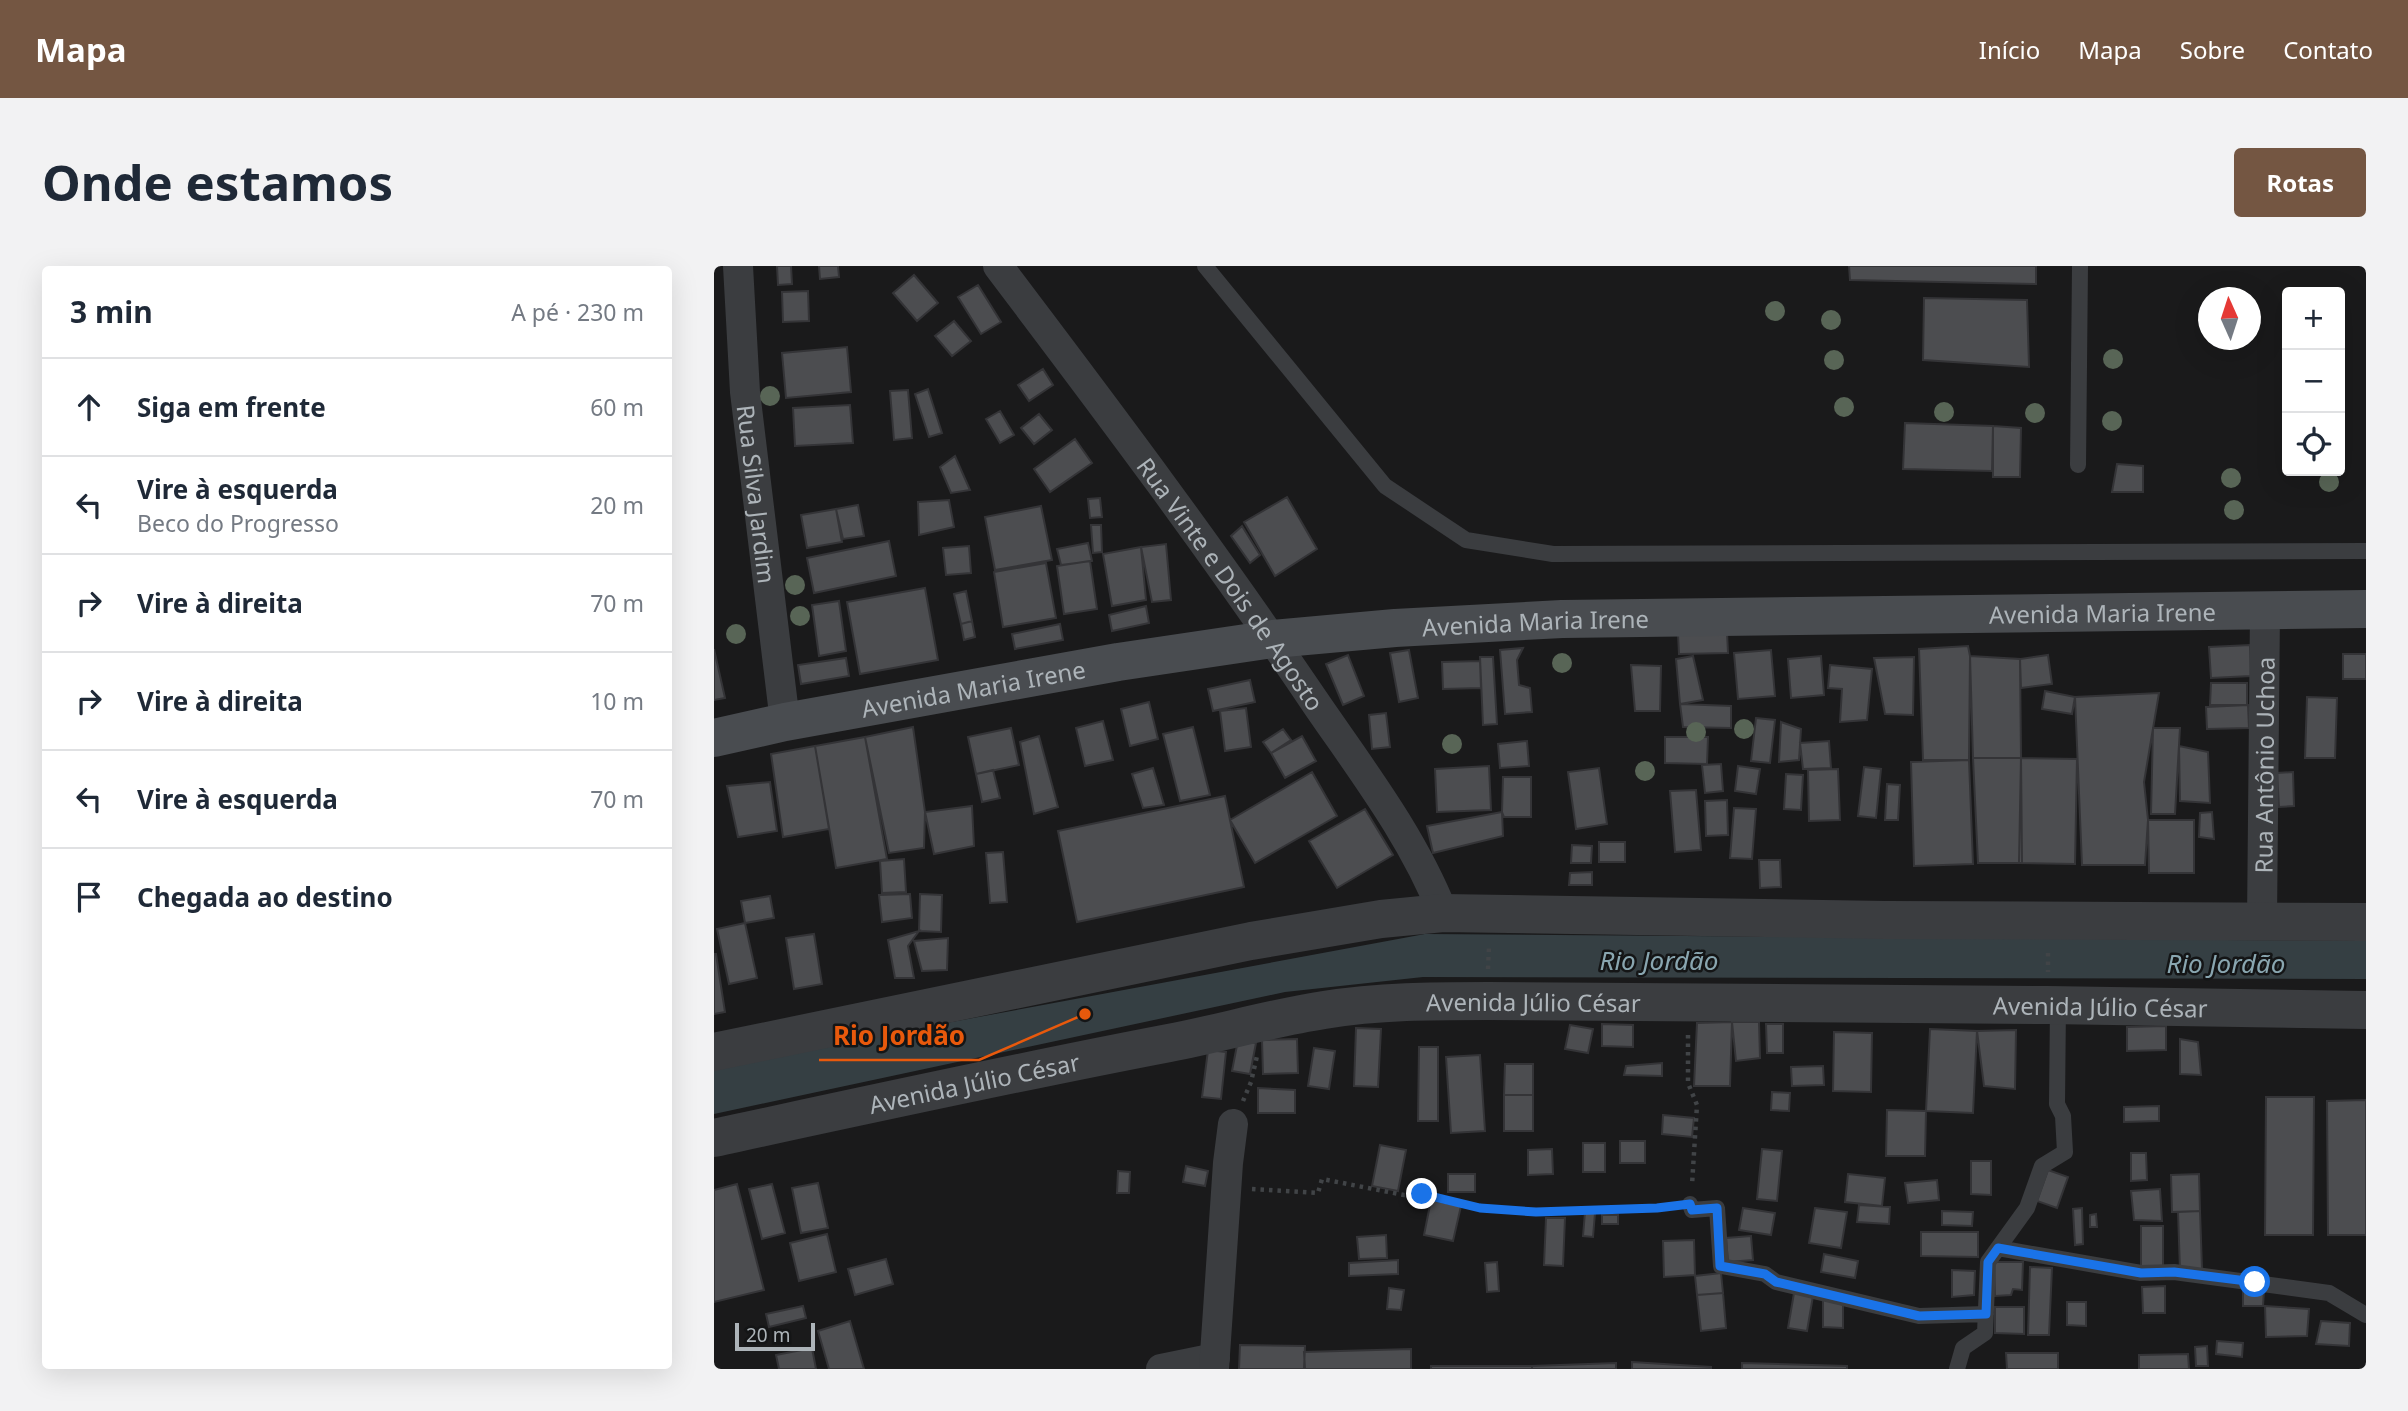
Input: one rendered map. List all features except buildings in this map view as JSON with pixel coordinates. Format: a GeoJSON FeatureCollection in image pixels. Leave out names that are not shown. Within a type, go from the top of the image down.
{"type":"FeatureCollection","features":[{"type":"Feature","properties":{"kind":"main road","name":"Avenida Maria Irene"},"geometry":{"type":"LineString","coordinates":[[714,738],[785,722],[1118,662],[1273,639],[1395,628],[1562,619],[2366,609]]}},
{"type":"Feature","properties":{"kind":"street","name":"Rua Silva Jardim"},"geometry":{"type":"LineString","coordinates":[[738,266],[745,392],[785,722]]}},
{"type":"Feature","properties":{"kind":"street","name":"Rua Vinte e Dois de Agosto"},"geometry":{"type":"LineString","coordinates":[[998,266],[1273,639],[1406,837],[1429,875],[1443,913]]}},
{"type":"Feature","properties":{"kind":"street","name":"Rua Antônio Uchoa"},"geometry":{"type":"LineString","coordinates":[[2262,921],[2264,610]]}},
{"type":"Feature","properties":{"kind":"street"},"geometry":{"type":"LineString","coordinates":[[714,1052],[1251,941],[1381,919],[1443,913],[1859,920],[2366,922]]}},
{"type":"Feature","properties":{"kind":"street","name":"Avenida Júlio César"},"geometry":{"type":"LineString","coordinates":[[714,1138],[1322,1010],[1407,1001],[1688,1003],[2053,990],[2366,1010]]}},
{"type":"Feature","properties":{"kind":"street"},"geometry":{"type":"LineString","coordinates":[[1161,1369],[1215,1364],[1233,1124]]}},
{"type":"Feature","properties":{"kind":"lane"},"geometry":{"type":"LineString","coordinates":[[1205,266],[1385,486],[1466,540],[1553,554],[2366,551]]}},
{"type":"Feature","properties":{"kind":"lane"},"geometry":{"type":"LineString","coordinates":[[2078,465],[2080,266]]}},
{"type":"Feature","properties":{"kind":"lane"},"geometry":{"type":"LineString","coordinates":[[1957,1369],[1963,1348],[1985,1333],[1988,1262],[2027,1208],[2042,1167],[2065,1152],[2063,1116],[2057,1104],[2053,990]]}},
{"type":"Feature","properties":{"kind":"lane"},"geometry":{"type":"LineString","coordinates":[[1690,1204],[1692,1210],[1717,1208],[1720,1266],[1765,1274],[1776,1282],[1919,1316],[1986,1314]]}},
{"type":"Feature","properties":{"kind":"lane"},"geometry":{"type":"LineString","coordinates":[[1998,1248],[2141,1273],[2174,1272],[2329,1293],[2366,1315]]}},
{"type":"Feature","properties":{"kind":"path"},"geometry":{"type":"LineString","coordinates":[[1488,971],[1489,944]]}},
{"type":"Feature","properties":{"kind":"path"},"geometry":{"type":"LineString","coordinates":[[2048,948],[2053,990]]}},
{"type":"Feature","properties":{"kind":"path"},"geometry":{"type":"LineString","coordinates":[[1227,1187],[1318,1193],[1322,1179],[1404,1195],[1422,1194],[1480,1208],[1536,1212],[1657,1208],[1690,1204],[1697,1105],[1688,1083],[1688,1003]]}},
{"type":"Feature","properties":{"kind":"path"},"geometry":{"type":"LineString","coordinates":[[1233,1124],[1251,1082],[1260,1024]]}},
{"type":"Feature","properties":{"kind":"water","name":"Rio Jordão"},"geometry":{"type":"Polygon","coordinates":[[[1425,934],[2366,941],[2366,979],[1423,977],[1285,992],[714,1114],[714,1070],[871,1037],[1425,934]]]}},
{"type":"Feature","properties":{"kind":"place","name":"Rio Jordão"},"geometry":{"type":"Point","coordinates":[1085,1014]}},
{"type":"Feature","properties":{"kind":"route"},"geometry":{"type":"LineString","coordinates":[[1422,1194],[1480,1208],[1536,1212],[1657,1208],[1690,1204],[1692,1210],[1717,1208],[1720,1266],[1765,1274],[1776,1282],[1919,1316],[1986,1314],[1988,1262],[1998,1248],[2141,1273],[2174,1272],[2255,1282]]}}]}
